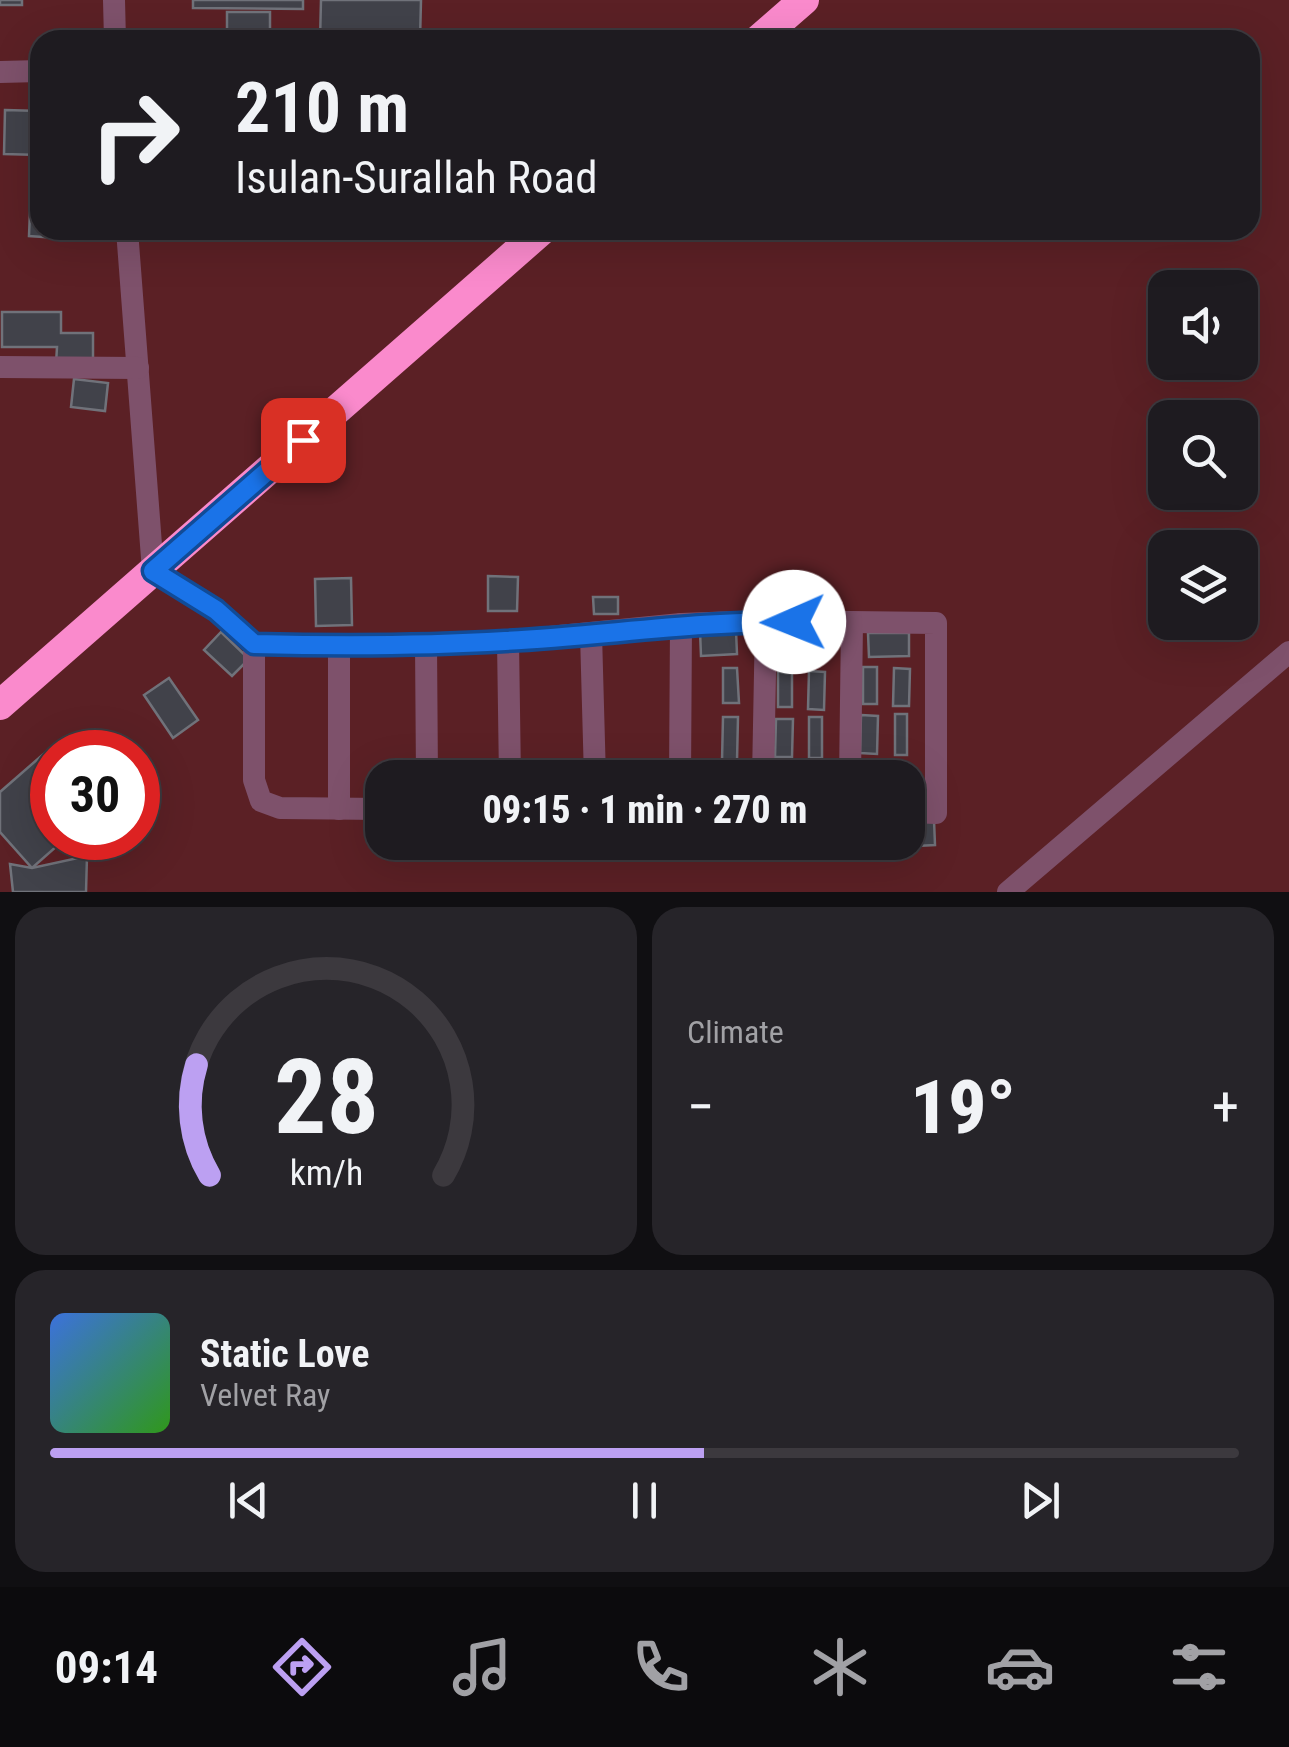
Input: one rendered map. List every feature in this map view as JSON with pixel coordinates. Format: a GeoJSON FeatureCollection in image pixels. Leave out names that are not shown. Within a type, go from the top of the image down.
{"type":"FeatureCollection","features":[{"type":"Feature","properties":{"kind":"highway"},"geometry":{"type":"LineString","coordinates":[[770,30],[804,0]]}},
{"type":"Feature","properties":{"kind":"highway"},"geometry":{"type":"LineString","coordinates":[[0,705],[531,240]]}},
{"type":"Feature","properties":{"kind":"street"},"geometry":{"type":"LineString","coordinates":[[114,0],[115,30]]}},
{"type":"Feature","properties":{"kind":"street"},"geometry":{"type":"LineString","coordinates":[[0,72],[30,72]]}},
{"type":"Feature","properties":{"kind":"street"},"geometry":{"type":"LineString","coordinates":[[129,240],[153,571],[216,610],[254,644],[339,646],[508,641],[680,624],[936,623],[936,812],[925,812]]}},
{"type":"Feature","properties":{"kind":"street"},"geometry":{"type":"LineString","coordinates":[[0,367],[138,368]]}},
{"type":"Feature","properties":{"kind":"street"},"geometry":{"type":"LineString","coordinates":[[764,760],[766,622]]}},
{"type":"Feature","properties":{"kind":"street"},"geometry":{"type":"LineString","coordinates":[[850,760],[852,622]]}},
{"type":"Feature","properties":{"kind":"street"},"geometry":{"type":"LineString","coordinates":[[680,624],[680,760]]}},
{"type":"Feature","properties":{"kind":"street"},"geometry":{"type":"LineString","coordinates":[[591,634],[594,760]]}},
{"type":"Feature","properties":{"kind":"street"},"geometry":{"type":"LineString","coordinates":[[508,641],[510,760]]}},
{"type":"Feature","properties":{"kind":"street"},"geometry":{"type":"LineString","coordinates":[[254,644],[255,792],[269,806],[365,809]]}},
{"type":"Feature","properties":{"kind":"street"},"geometry":{"type":"LineString","coordinates":[[426,644],[427,760]]}},
{"type":"Feature","properties":{"kind":"street"},"geometry":{"type":"LineString","coordinates":[[339,646],[339,809]]}},
{"type":"Feature","properties":{"kind":"street"},"geometry":{"type":"LineString","coordinates":[[1008,892],[1289,652]]}},
{"type":"Feature","properties":{"kind":"shaded area"},"geometry":{"type":"Polygon","coordinates":[[[0,0],[1289,0],[1289,892],[0,892],[0,0]]]}},
{"type":"Feature","properties":{"kind":"building"},"geometry":{"type":"Polygon","coordinates":[[[0,0],[22,0],[22,5],[0,5],[0,0]]]}},
{"type":"Feature","properties":{"kind":"building"},"geometry":{"type":"Polygon","coordinates":[[[193,0],[303,0],[303,9],[193,8],[193,0]]]}},
{"type":"Feature","properties":{"kind":"building"},"geometry":{"type":"Polygon","coordinates":[[[321,0],[421,0],[420,30],[320,30],[321,0]]]}},
{"type":"Feature","properties":{"kind":"building"},"geometry":{"type":"Polygon","coordinates":[[[227,12],[270,12],[270,30],[227,30],[227,12]]]}},
{"type":"Feature","properties":{"kind":"building"},"geometry":{"type":"Polygon","coordinates":[[[5,110],[30,111],[30,155],[4,154],[5,110]]]}},
{"type":"Feature","properties":{"kind":"building"},"geometry":{"type":"Polygon","coordinates":[[[2,312],[61,312],[61,333],[93,333],[93,364],[56,364],[57,347],[2,347],[2,312]]]}},
{"type":"Feature","properties":{"kind":"building"},"geometry":{"type":"Polygon","coordinates":[[[74,379],[108,383],[105,411],[71,407],[74,379]]]}},
{"type":"Feature","properties":{"kind":"building"},"geometry":{"type":"Polygon","coordinates":[[[488,576],[518,577],[517,611],[488,611],[488,576]]]}},
{"type":"Feature","properties":{"kind":"building"},"geometry":{"type":"Polygon","coordinates":[[[351,578],[352,625],[316,626],[315,579],[351,578]]]}},
{"type":"Feature","properties":{"kind":"building"},"geometry":{"type":"Polygon","coordinates":[[[593,597],[618,597],[618,614],[594,614],[593,597]]]}},
{"type":"Feature","properties":{"kind":"building"},"geometry":{"type":"Polygon","coordinates":[[[736,630],[737,654],[701,656],[700,631],[736,630]]]}},
{"type":"Feature","properties":{"kind":"building"},"geometry":{"type":"Polygon","coordinates":[[[221,632],[249,659],[232,676],[204,650],[221,632]]]}},
{"type":"Feature","properties":{"kind":"building"},"geometry":{"type":"Polygon","coordinates":[[[868,633],[909,633],[909,656],[869,657],[868,633]]]}},
{"type":"Feature","properties":{"kind":"building"},"geometry":{"type":"Polygon","coordinates":[[[783,636],[824,636],[824,659],[783,660],[783,636]]]}},
{"type":"Feature","properties":{"kind":"building"},"geometry":{"type":"Polygon","coordinates":[[[863,667],[877,667],[877,704],[863,704],[863,667]]]}},
{"type":"Feature","properties":{"kind":"building"},"geometry":{"type":"Polygon","coordinates":[[[723,668],[737,668],[739,703],[723,703],[723,668]]]}},
{"type":"Feature","properties":{"kind":"building"},"geometry":{"type":"Polygon","coordinates":[[[894,668],[910,669],[909,706],[893,706],[894,668]]]}},
{"type":"Feature","properties":{"kind":"building"},"geometry":{"type":"Polygon","coordinates":[[[778,670],[792,670],[792,707],[778,707],[778,670]]]}},
{"type":"Feature","properties":{"kind":"building"},"geometry":{"type":"Polygon","coordinates":[[[809,671],[825,672],[824,710],[808,709],[809,671]]]}},
{"type":"Feature","properties":{"kind":"building"},"geometry":{"type":"Polygon","coordinates":[[[169,678],[198,720],[173,738],[144,695],[169,678]]]}},
{"type":"Feature","properties":{"kind":"building"},"geometry":{"type":"Polygon","coordinates":[[[895,714],[907,714],[907,755],[895,755],[895,714]]]}},
{"type":"Feature","properties":{"kind":"building"},"geometry":{"type":"Polygon","coordinates":[[[861,715],[878,716],[877,754],[860,753],[861,715]]]}},
{"type":"Feature","properties":{"kind":"building"},"geometry":{"type":"Polygon","coordinates":[[[723,717],[738,717],[737,760],[722,760],[723,717]]]}},
{"type":"Feature","properties":{"kind":"building"},"geometry":{"type":"Polygon","coordinates":[[[809,717],[822,717],[822,758],[809,758],[809,717]]]}},
{"type":"Feature","properties":{"kind":"building"},"geometry":{"type":"Polygon","coordinates":[[[776,719],[793,719],[792,757],[775,757],[776,719]]]}},
{"type":"Feature","properties":{"kind":"building"},"geometry":{"type":"Polygon","coordinates":[[[30,766],[30,860],[41,860],[32,868],[0,832],[0,792],[30,766]]]}},
{"type":"Feature","properties":{"kind":"building"},"geometry":{"type":"Polygon","coordinates":[[[925,820],[934,820],[935,845],[925,846],[925,820]]]}},
{"type":"Feature","properties":{"kind":"building"},"geometry":{"type":"Polygon","coordinates":[[[87,860],[86,892],[13,892],[10,864],[32,868],[87,860]]]}},
{"type":"Feature","properties":{"kind":"route"},"geometry":{"type":"LineString","coordinates":[[303,440],[153,571],[216,610],[254,644],[339,646],[508,641],[680,624],[794,622]]}}]}
